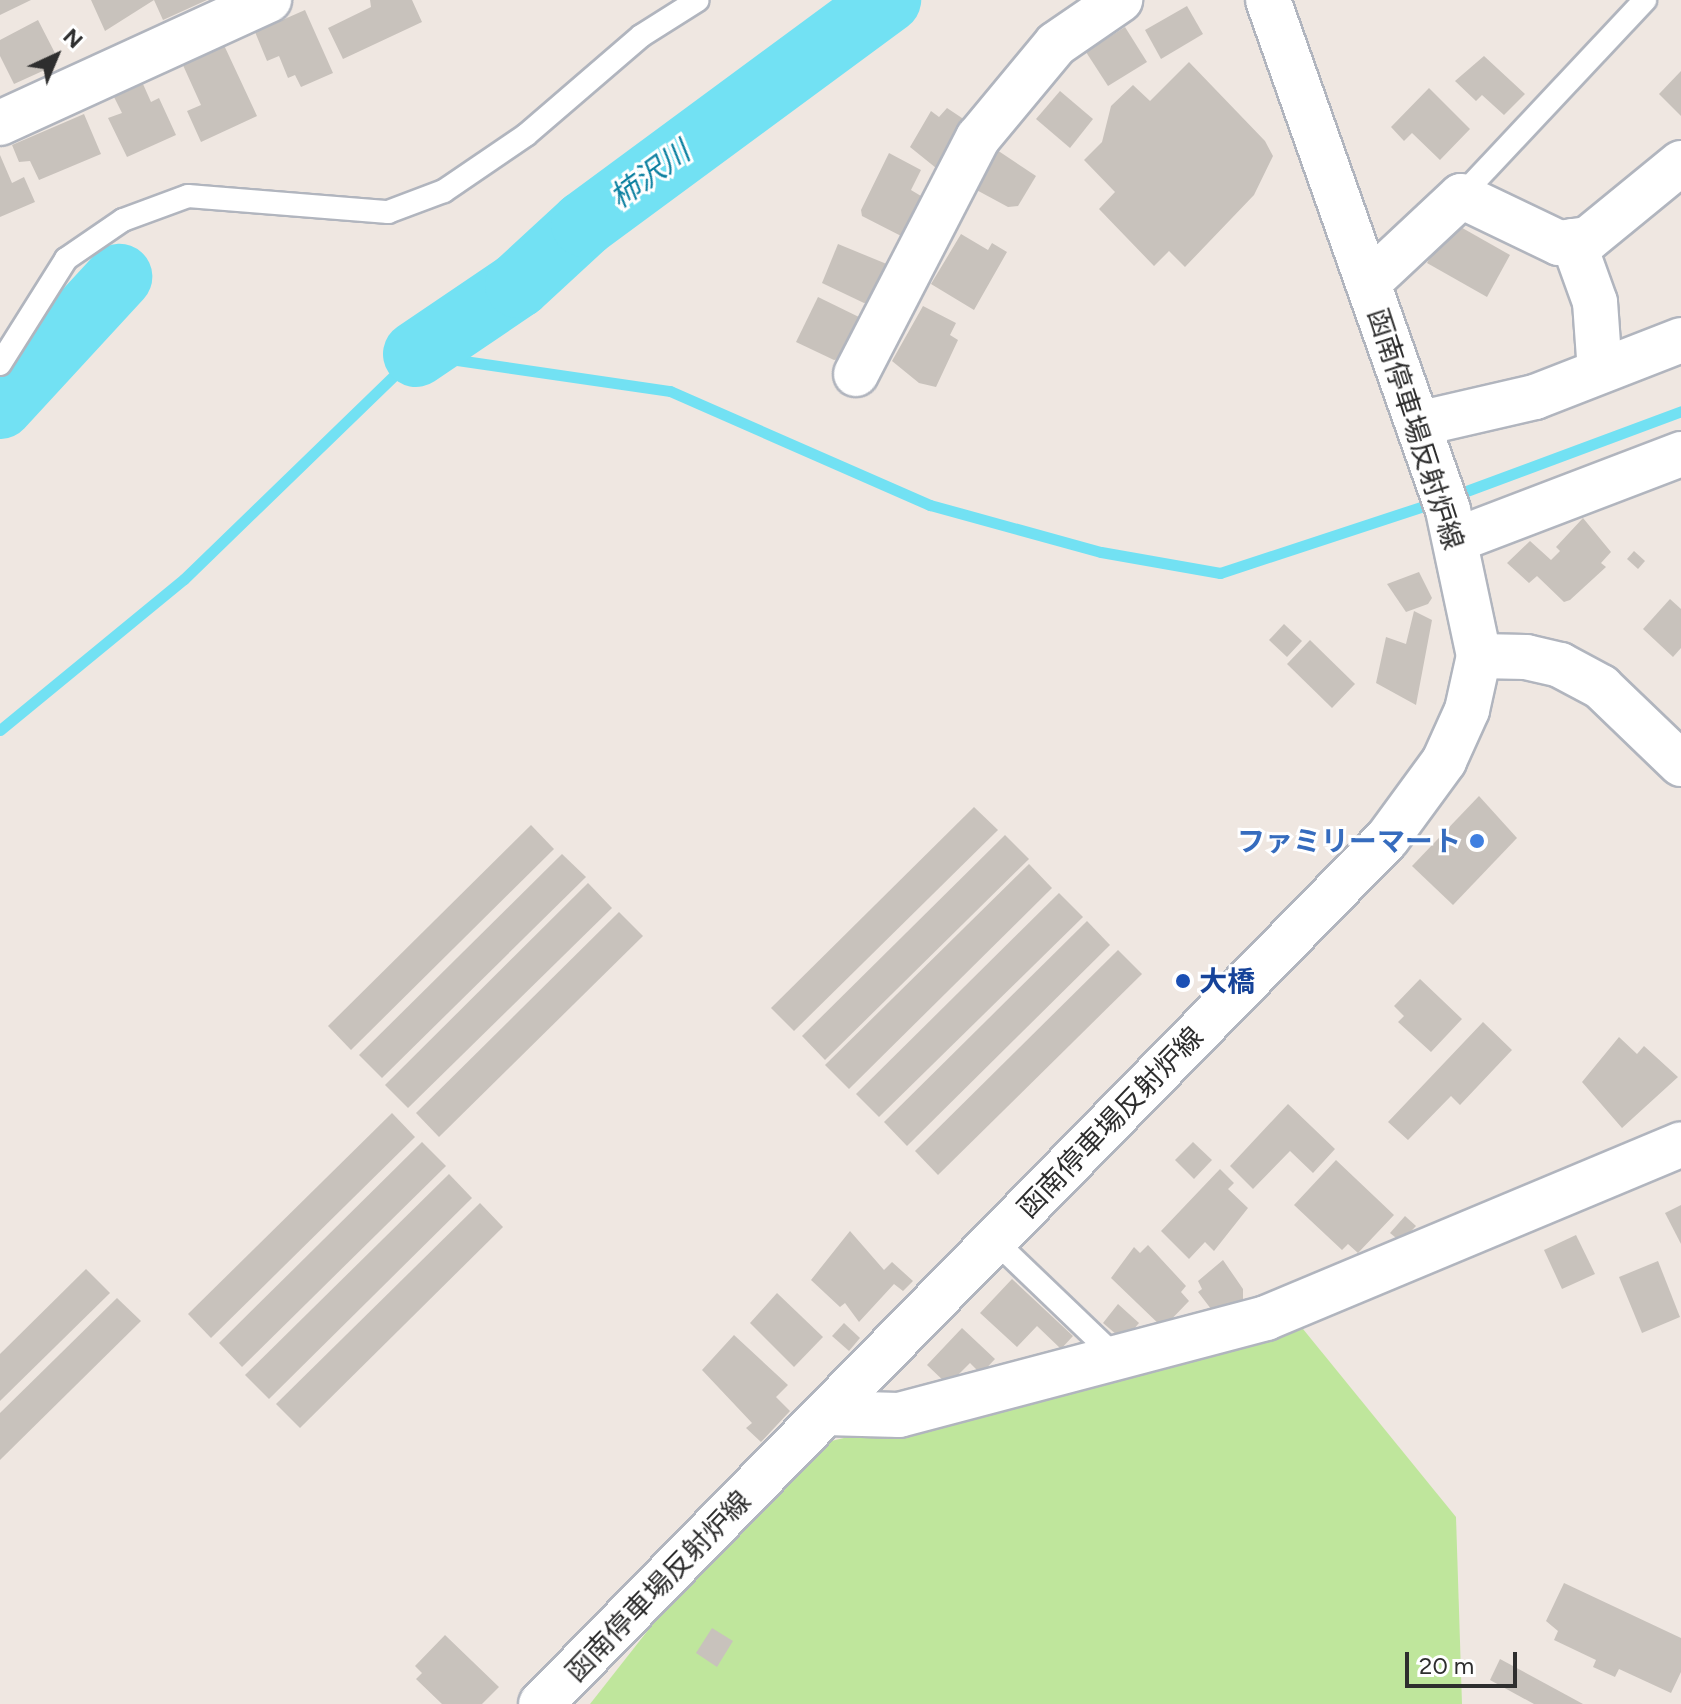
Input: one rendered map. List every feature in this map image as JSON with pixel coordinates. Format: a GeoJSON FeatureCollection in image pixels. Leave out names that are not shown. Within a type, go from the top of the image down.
{"type":"FeatureCollection","features":[{"type":"Feature","properties":{"kind":"street"},"geometry":{"type":"LineString","coordinates":[[0,123],[269,0]]}},
{"type":"Feature","properties":{"kind":"street"},"geometry":{"type":"LineString","coordinates":[[856,374],[978,138],[1056,44],[1120,0]]}},
{"type":"Feature","properties":{"kind":"street","name":"函南停車場反射炉線"},"geometry":{"type":"LineString","coordinates":[[541,1704],[1387,839],[1444,761],[1467,710],[1479,656],[1452,525],[1268,0]]}},
{"type":"Feature","properties":{"kind":"street"},"geometry":{"type":"LineString","coordinates":[[1368,283],[1461,196],[1559,243],[1588,239],[1681,163]]}},
{"type":"Feature","properties":{"kind":"street"},"geometry":{"type":"LineString","coordinates":[[1573,241],[1595,302],[1600,371]]}},
{"type":"Feature","properties":{"kind":"street"},"geometry":{"type":"LineString","coordinates":[[1420,430],[1535,397],[1681,340]]}},
{"type":"Feature","properties":{"kind":"street"},"geometry":{"type":"LineString","coordinates":[[1452,525],[1681,454]]}},
{"type":"Feature","properties":{"kind":"street"},"geometry":{"type":"LineString","coordinates":[[1479,656],[1526,657],[1560,665],[1601,687],[1681,764]]}},
{"type":"Feature","properties":{"kind":"street"},"geometry":{"type":"LineString","coordinates":[[826,1413],[899,1415],[1119,1360],[1320,1298],[1681,1144]]}},
{"type":"Feature","properties":{"kind":"lane"},"geometry":{"type":"LineString","coordinates":[[0,364],[66,259],[123,220],[188,196],[388,212],[444,191],[526,135],[641,36],[698,0]]}},
{"type":"Feature","properties":{"kind":"lane"},"geometry":{"type":"LineString","coordinates":[[1461,196],[1645,0]]}},
{"type":"Feature","properties":{"kind":"lane"},"geometry":{"type":"LineString","coordinates":[[995,1241],[1119,1360]]}},
{"type":"Feature","properties":{"kind":"green space"},"geometry":{"type":"Polygon","coordinates":[[[1303,1329],[1456,1517],[1462,1704],[590,1704],[789,1451],[1303,1329]]]}},
{"type":"Feature","properties":{"kind":"building"},"geometry":{"type":"Polygon","coordinates":[[[0,0],[31,0],[0,15],[0,0]]]}},
{"type":"Feature","properties":{"kind":"building"},"geometry":{"type":"Polygon","coordinates":[[[91,0],[154,0],[105,31],[91,0]]]}},
{"type":"Feature","properties":{"kind":"building"},"geometry":{"type":"Polygon","coordinates":[[[154,0],[207,0],[163,20],[154,0]]]}},
{"type":"Feature","properties":{"kind":"building"},"geometry":{"type":"Polygon","coordinates":[[[370,0],[412,0],[422,22],[343,59],[328,28],[371,7],[370,0]]]}},
{"type":"Feature","properties":{"kind":"building"},"geometry":{"type":"Polygon","coordinates":[[[1187,6],[1203,34],[1161,59],[1145,30],[1187,6]]]}},
{"type":"Feature","properties":{"kind":"building"},"geometry":{"type":"Polygon","coordinates":[[[305,10],[333,73],[301,87],[295,75],[288,78],[279,56],[267,61],[255,32],[305,10]]]}},
{"type":"Feature","properties":{"kind":"building"},"geometry":{"type":"Polygon","coordinates":[[[38,20],[57,57],[44,63],[47,69],[14,84],[0,56],[0,40],[38,20]]]}},
{"type":"Feature","properties":{"kind":"building"},"geometry":{"type":"Polygon","coordinates":[[[1125,27],[1147,62],[1108,86],[1086,52],[1125,27]]]}},
{"type":"Feature","properties":{"kind":"building"},"geometry":{"type":"Polygon","coordinates":[[[223,43],[257,116],[201,142],[187,111],[201,105],[182,63],[223,43]]]}},
{"type":"Feature","properties":{"kind":"building"},"geometry":{"type":"Polygon","coordinates":[[[1484,56],[1525,94],[1504,115],[1482,95],[1476,101],[1455,81],[1484,56]]]}},
{"type":"Feature","properties":{"kind":"building"},"geometry":{"type":"Polygon","coordinates":[[[1189,62],[1265,141],[1273,156],[1254,195],[1185,267],[1169,251],[1154,266],[1099,209],[1115,192],[1084,160],[1102,142],[1111,106],[1133,85],[1150,101],[1189,62]]]}},
{"type":"Feature","properties":{"kind":"building"},"geometry":{"type":"Polygon","coordinates":[[[1681,71],[1681,116],[1659,94],[1681,71]]]}},
{"type":"Feature","properties":{"kind":"building"},"geometry":{"type":"Polygon","coordinates":[[[143,84],[151,102],[159,98],[176,135],[127,157],[108,118],[122,113],[114,97],[143,84]]]}},
{"type":"Feature","properties":{"kind":"building"},"geometry":{"type":"Polygon","coordinates":[[[1429,88],[1470,129],[1440,160],[1412,133],[1404,141],[1391,127],[1429,88]]]}},
{"type":"Feature","properties":{"kind":"building"},"geometry":{"type":"Polygon","coordinates":[[[1060,91],[1093,119],[1070,148],[1036,119],[1060,91]]]}},
{"type":"Feature","properties":{"kind":"building"},"geometry":{"type":"Polygon","coordinates":[[[947,108],[971,124],[941,172],[910,147],[931,111],[939,117],[947,108]]]}},
{"type":"Feature","properties":{"kind":"building"},"geometry":{"type":"Polygon","coordinates":[[[84,114],[101,154],[39,180],[30,161],[19,162],[12,145],[84,114]]]}},
{"type":"Feature","properties":{"kind":"building"},"geometry":{"type":"Polygon","coordinates":[[[994,148],[1036,176],[1018,206],[1008,207],[971,187],[994,148]]]}},
{"type":"Feature","properties":{"kind":"building"},"geometry":{"type":"Polygon","coordinates":[[[889,153],[921,170],[911,190],[931,202],[907,239],[862,216],[861,210],[889,153]]]}},
{"type":"Feature","properties":{"kind":"building"},"geometry":{"type":"Polygon","coordinates":[[[0,155],[12,183],[24,177],[35,202],[0,217],[0,155]]]}},
{"type":"Feature","properties":{"kind":"building"},"geometry":{"type":"Polygon","coordinates":[[[1450,221],[1510,255],[1487,297],[1427,263],[1450,221]]]}},
{"type":"Feature","properties":{"kind":"building"},"geometry":{"type":"Polygon","coordinates":[[[961,234],[988,250],[992,243],[1007,252],[974,310],[931,284],[961,234]]]}},
{"type":"Feature","properties":{"kind":"building"},"geometry":{"type":"Polygon","coordinates":[[[838,244],[894,267],[880,300],[864,303],[822,283],[838,244]]]}},
{"type":"Feature","properties":{"kind":"building"},"geometry":{"type":"Polygon","coordinates":[[[818,297],[863,319],[844,358],[834,360],[796,342],[818,297]]]}},
{"type":"Feature","properties":{"kind":"building"},"geometry":{"type":"Polygon","coordinates":[[[923,306],[956,323],[950,335],[958,340],[936,387],[919,383],[892,361],[923,306]]]}},
{"type":"Feature","properties":{"kind":"building"},"geometry":{"type":"Polygon","coordinates":[[[1583,518],[1611,552],[1601,563],[1606,567],[1570,600],[1564,602],[1537,576],[1529,583],[1507,563],[1530,541],[1551,560],[1560,551],[1556,547],[1583,518]]]}},
{"type":"Feature","properties":{"kind":"building"},"geometry":{"type":"Polygon","coordinates":[[[1634,551],[1645,561],[1638,569],[1627,559],[1634,551]]]}},
{"type":"Feature","properties":{"kind":"building"},"geometry":{"type":"Polygon","coordinates":[[[1419,572],[1432,598],[1428,604],[1406,612],[1387,584],[1419,572]]]}},
{"type":"Feature","properties":{"kind":"building"},"geometry":{"type":"Polygon","coordinates":[[[1670,599],[1681,609],[1681,648],[1673,657],[1643,629],[1670,599]]]}},
{"type":"Feature","properties":{"kind":"building"},"geometry":{"type":"Polygon","coordinates":[[[1414,611],[1432,620],[1416,705],[1376,683],[1386,637],[1406,644],[1414,611]]]}},
{"type":"Feature","properties":{"kind":"building"},"geometry":{"type":"Polygon","coordinates":[[[1284,624],[1302,641],[1287,657],[1269,640],[1284,624]]]}},
{"type":"Feature","properties":{"kind":"building"},"geometry":{"type":"Polygon","coordinates":[[[1310,640],[1355,684],[1332,708],[1287,664],[1310,640]]]}},
{"type":"Feature","properties":{"kind":"building"},"geometry":{"type":"Polygon","coordinates":[[[1479,796],[1517,838],[1453,905],[1412,866],[1479,796]]]}},
{"type":"Feature","properties":{"kind":"building"},"geometry":{"type":"Polygon","coordinates":[[[974,807],[998,830],[794,1031],[771,1008],[974,807]]]}},
{"type":"Feature","properties":{"kind":"building"},"geometry":{"type":"Polygon","coordinates":[[[531,825],[554,849],[351,1050],[328,1026],[531,825]]]}},
{"type":"Feature","properties":{"kind":"building"},"geometry":{"type":"Polygon","coordinates":[[[1005,835],[1029,859],[825,1060],[802,1036],[1005,835]]]}},
{"type":"Feature","properties":{"kind":"building"},"geometry":{"type":"Polygon","coordinates":[[[562,854],[586,877],[382,1078],[359,1055],[562,854]]]}},
{"type":"Feature","properties":{"kind":"building"},"geometry":{"type":"Polygon","coordinates":[[[1029,864],[1052,888],[849,1089],[825,1065],[1029,864]]]}},
{"type":"Feature","properties":{"kind":"building"},"geometry":{"type":"Polygon","coordinates":[[[588,883],[612,908],[408,1108],[385,1085],[588,883]]]}},
{"type":"Feature","properties":{"kind":"building"},"geometry":{"type":"Polygon","coordinates":[[[1059,893],[1083,917],[879,1117],[856,1094],[1059,893]]]}},
{"type":"Feature","properties":{"kind":"building"},"geometry":{"type":"Polygon","coordinates":[[[619,912],[643,936],[439,1137],[416,1113],[619,912]]]}},
{"type":"Feature","properties":{"kind":"building"},"geometry":{"type":"Polygon","coordinates":[[[1087,921],[1110,945],[907,1146],[884,1122],[1087,921]]]}},
{"type":"Feature","properties":{"kind":"building"},"geometry":{"type":"Polygon","coordinates":[[[1118,950],[1142,974],[938,1175],[915,1151],[1118,950]]]}},
{"type":"Feature","properties":{"kind":"building"},"geometry":{"type":"Polygon","coordinates":[[[1420,979],[1462,1019],[1431,1052],[1398,1022],[1404,1016],[1394,1006],[1420,979]]]}},
{"type":"Feature","properties":{"kind":"building"},"geometry":{"type":"Polygon","coordinates":[[[1483,1022],[1512,1050],[1460,1105],[1451,1096],[1408,1140],[1388,1122],[1483,1022]]]}},
{"type":"Feature","properties":{"kind":"building"},"geometry":{"type":"Polygon","coordinates":[[[1619,1037],[1637,1054],[1644,1046],[1678,1077],[1622,1128],[1582,1082],[1619,1037]]]}},
{"type":"Feature","properties":{"kind":"building"},"geometry":{"type":"Polygon","coordinates":[[[1288,1104],[1335,1149],[1313,1173],[1290,1151],[1253,1189],[1230,1166],[1288,1104]]]}},
{"type":"Feature","properties":{"kind":"building"},"geometry":{"type":"Polygon","coordinates":[[[392,1113],[415,1137],[211,1338],[188,1314],[392,1113]]]}},
{"type":"Feature","properties":{"kind":"building"},"geometry":{"type":"Polygon","coordinates":[[[422,1142],[446,1166],[242,1367],[219,1343],[422,1142]]]}},
{"type":"Feature","properties":{"kind":"building"},"geometry":{"type":"Polygon","coordinates":[[[1193,1142],[1212,1160],[1194,1179],[1175,1160],[1193,1142]]]}},
{"type":"Feature","properties":{"kind":"building"},"geometry":{"type":"Polygon","coordinates":[[[1336,1160],[1394,1215],[1358,1253],[1348,1244],[1342,1250],[1294,1205],[1336,1160]]]}},
{"type":"Feature","properties":{"kind":"building"},"geometry":{"type":"Polygon","coordinates":[[[1220,1169],[1234,1183],[1228,1189],[1248,1208],[1214,1251],[1205,1242],[1189,1259],[1161,1231],[1220,1169]]]}},
{"type":"Feature","properties":{"kind":"building"},"geometry":{"type":"Polygon","coordinates":[[[449,1174],[472,1198],[269,1399],[245,1375],[449,1174]]]}},
{"type":"Feature","properties":{"kind":"building"},"geometry":{"type":"Polygon","coordinates":[[[480,1203],[503,1227],[300,1428],[276,1404],[480,1203]]]}},
{"type":"Feature","properties":{"kind":"building"},"geometry":{"type":"Polygon","coordinates":[[[1681,1205],[1681,1244],[1665,1213],[1681,1205]]]}},
{"type":"Feature","properties":{"kind":"building"},"geometry":{"type":"Polygon","coordinates":[[[1405,1216],[1416,1226],[1401,1242],[1390,1233],[1405,1216]]]}},
{"type":"Feature","properties":{"kind":"building"},"geometry":{"type":"Polygon","coordinates":[[[850,1231],[884,1270],[892,1262],[913,1281],[903,1291],[894,1284],[859,1322],[845,1303],[840,1307],[811,1280],[850,1231]]]}},
{"type":"Feature","properties":{"kind":"building"},"geometry":{"type":"Polygon","coordinates":[[[1576,1235],[1595,1274],[1562,1289],[1544,1250],[1576,1235]]]}},
{"type":"Feature","properties":{"kind":"building"},"geometry":{"type":"Polygon","coordinates":[[[1148,1245],[1186,1286],[1181,1292],[1189,1301],[1163,1328],[1111,1278],[1134,1247],[1140,1253],[1148,1245]]]}},
{"type":"Feature","properties":{"kind":"building"},"geometry":{"type":"Polygon","coordinates":[[[1223,1260],[1243,1289],[1243,1302],[1218,1318],[1198,1292],[1202,1289],[1198,1281],[1223,1260]]]}},
{"type":"Feature","properties":{"kind":"building"},"geometry":{"type":"Polygon","coordinates":[[[1658,1261],[1680,1317],[1642,1333],[1619,1277],[1658,1261]]]}},
{"type":"Feature","properties":{"kind":"building"},"geometry":{"type":"Polygon","coordinates":[[[86,1269],[110,1293],[0,1401],[0,1354],[86,1269]]]}},
{"type":"Feature","properties":{"kind":"building"},"geometry":{"type":"Polygon","coordinates":[[[1012,1279],[1073,1336],[1061,1349],[1037,1326],[1017,1347],[980,1313],[1012,1279]]]}},
{"type":"Feature","properties":{"kind":"building"},"geometry":{"type":"Polygon","coordinates":[[[777,1293],[823,1337],[794,1367],[750,1323],[777,1293]]]}},
{"type":"Feature","properties":{"kind":"building"},"geometry":{"type":"Polygon","coordinates":[[[117,1298],[141,1321],[0,1460],[0,1413],[117,1298]]]}},
{"type":"Feature","properties":{"kind":"building"},"geometry":{"type":"Polygon","coordinates":[[[1118,1304],[1139,1323],[1124,1341],[1103,1323],[1118,1304]]]}},
{"type":"Feature","properties":{"kind":"building"},"geometry":{"type":"Polygon","coordinates":[[[844,1323],[860,1338],[849,1351],[832,1336],[844,1323]]]}},
{"type":"Feature","properties":{"kind":"building"},"geometry":{"type":"Polygon","coordinates":[[[962,1328],[995,1359],[981,1374],[970,1363],[948,1385],[927,1365],[962,1328]]]}},
{"type":"Feature","properties":{"kind":"building"},"geometry":{"type":"Polygon","coordinates":[[[734,1335],[788,1385],[776,1397],[790,1411],[761,1442],[746,1428],[752,1423],[702,1370],[734,1335]]]}},
{"type":"Feature","properties":{"kind":"building"},"geometry":{"type":"Polygon","coordinates":[[[1564,1583],[1681,1638],[1681,1672],[1671,1693],[1619,1669],[1615,1677],[1593,1667],[1596,1660],[1554,1640],[1558,1631],[1546,1621],[1564,1583]]]}},
{"type":"Feature","properties":{"kind":"building"},"geometry":{"type":"Polygon","coordinates":[[[712,1628],[733,1641],[717,1667],[696,1653],[712,1628]]]}},
{"type":"Feature","properties":{"kind":"building"},"geometry":{"type":"Polygon","coordinates":[[[445,1635],[499,1687],[482,1704],[442,1704],[416,1679],[422,1673],[415,1666],[445,1635]]]}},
{"type":"Feature","properties":{"kind":"building"},"geometry":{"type":"Polygon","coordinates":[[[1500,1659],[1583,1704],[1534,1704],[1490,1680],[1500,1659]]]}},
{"type":"Feature","properties":{"kind":"waterway","name":"柿沢川"},"geometry":{"type":"LineString","coordinates":[[416,354],[518,285],[584,224],[888,0]]}},
{"type":"Feature","properties":{"kind":"waterway","name":"柿沢川"},"geometry":{"type":"LineString","coordinates":[[0,406],[119,277]]}},
{"type":"Feature","properties":{"kind":"waterway"},"geometry":{"type":"LineString","coordinates":[[0,730],[184,579],[416,354],[670,391],[930,505],[1101,552],[1220,573],[1436,502]]}},
{"type":"Feature","properties":{"kind":"waterway"},"geometry":{"type":"LineString","coordinates":[[1453,496],[1681,411]]}},
{"type":"Feature","properties":{"kind":"place","name":"ファミリーマート"},"geometry":{"type":"Point","coordinates":[1477,841]}},
{"type":"Feature","properties":{"kind":"place","name":"大橋"},"geometry":{"type":"Point","coordinates":[1183,981]}}]}
